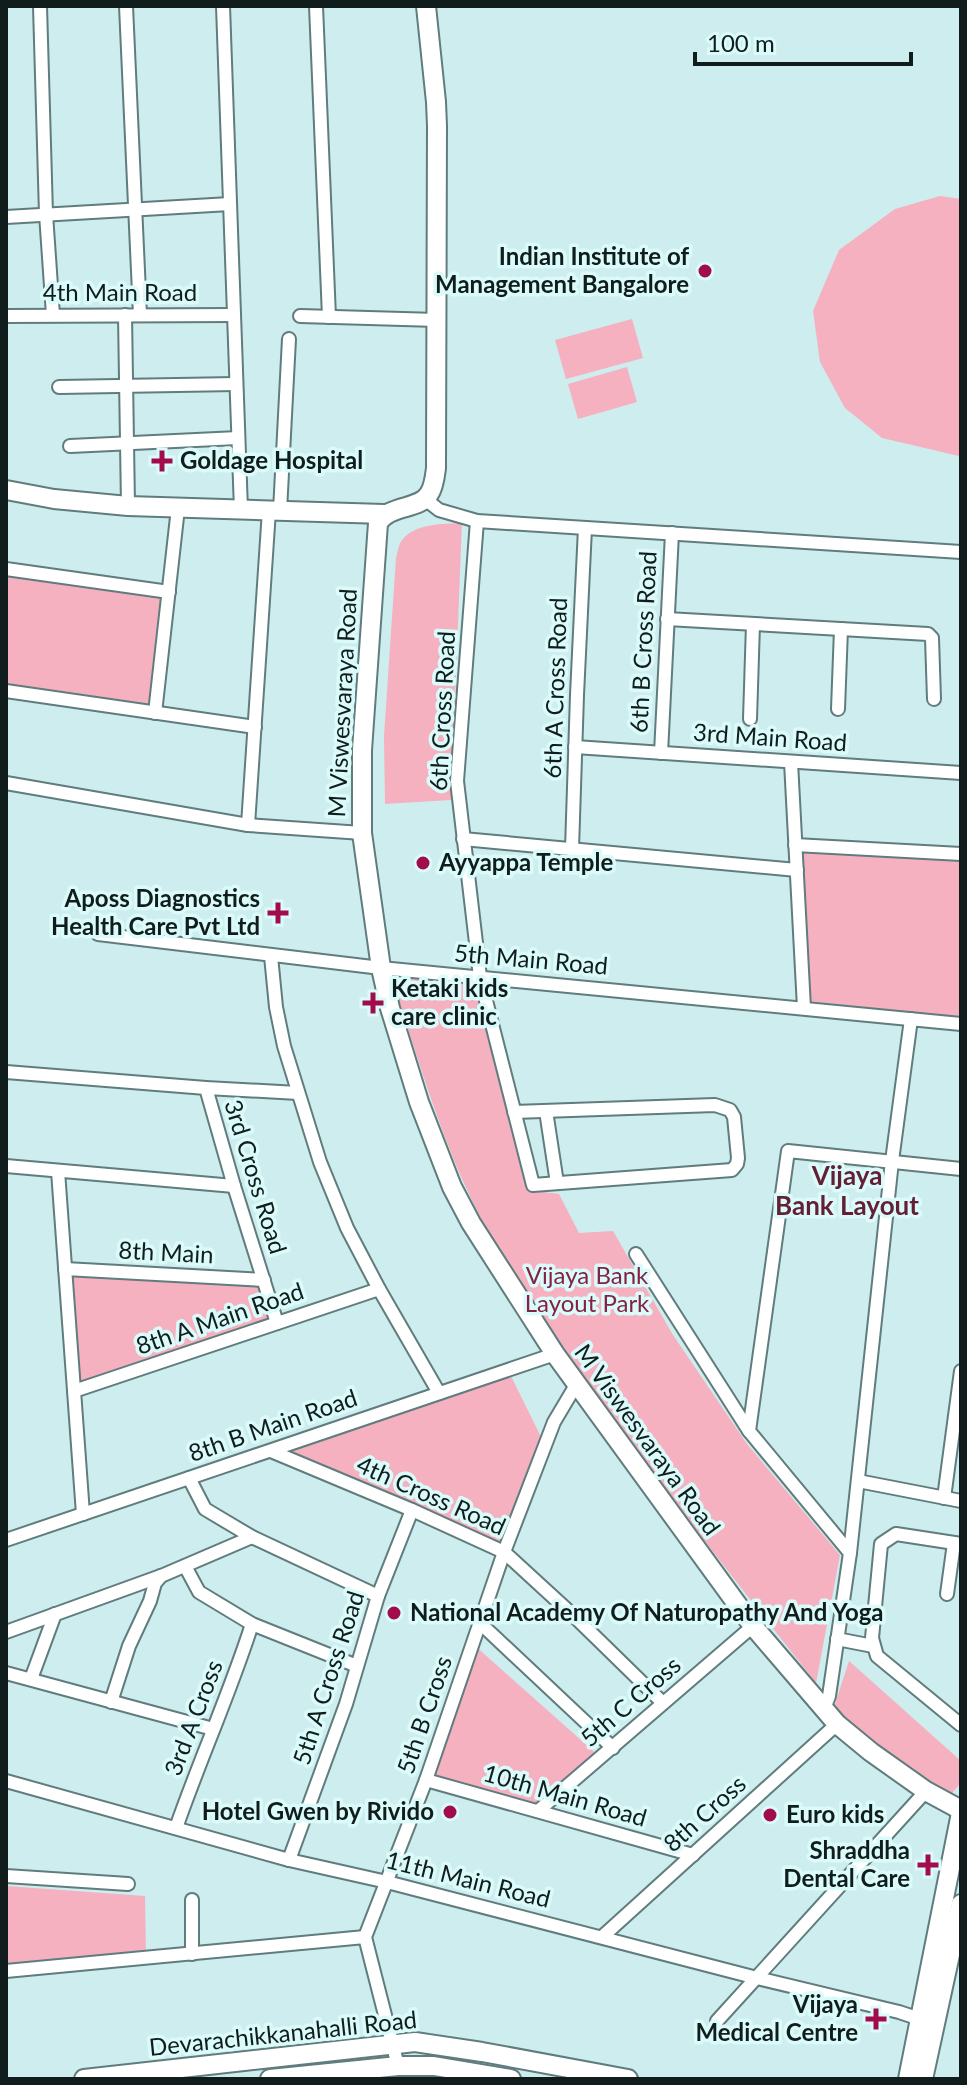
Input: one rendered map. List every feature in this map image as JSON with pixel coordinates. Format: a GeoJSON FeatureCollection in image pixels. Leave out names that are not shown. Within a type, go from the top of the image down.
{"type":"FeatureCollection","features":[{"type":"Feature","properties":{"kind":"street"},"geometry":{"type":"LineString","coordinates":[[40,6],[46,214],[53,315]]}},
{"type":"Feature","properties":{"kind":"street"},"geometry":{"type":"LineString","coordinates":[[126,6],[140,315]]}},
{"type":"Feature","properties":{"kind":"street"},"geometry":{"type":"LineString","coordinates":[[223,6],[241,510]]}},
{"type":"Feature","properties":{"kind":"street"},"geometry":{"type":"LineString","coordinates":[[316,6],[329,317]]}},
{"type":"Feature","properties":{"kind":"street"},"geometry":{"type":"LineString","coordinates":[[6,490],[54,499],[128,506],[384,514],[425,499],[432,489],[437,459],[437,114],[426,6]]}},
{"type":"Feature","properties":{"kind":"street"},"geometry":{"type":"LineString","coordinates":[[6,217],[230,204]]}},
{"type":"Feature","properties":{"kind":"street"},"geometry":{"type":"LineString","coordinates":[[125,315],[128,506]]}},
{"type":"Feature","properties":{"kind":"street","name":"4th Main Road"},"geometry":{"type":"LineString","coordinates":[[6,316],[234,315]]}},
{"type":"Feature","properties":{"kind":"street"},"geometry":{"type":"LineString","coordinates":[[300,316],[437,320]]}},
{"type":"Feature","properties":{"kind":"street"},"geometry":{"type":"LineString","coordinates":[[248,825],[289,339]]}},
{"type":"Feature","properties":{"kind":"street"},"geometry":{"type":"LineString","coordinates":[[59,387],[236,384]]}},
{"type":"Feature","properties":{"kind":"street"},"geometry":{"type":"LineString","coordinates":[[70,446],[238,438]]}},
{"type":"Feature","properties":{"kind":"street"},"geometry":{"type":"LineString","coordinates":[[425,499],[439,510],[477,521],[961,552]]}},
{"type":"Feature","properties":{"kind":"street"},"geometry":{"type":"LineString","coordinates":[[155,713],[178,508]]}},
{"type":"Feature","properties":{"kind":"street","name":"M Viswesvaraya Road"},"geometry":{"type":"LineString","coordinates":[[384,514],[376,532],[362,750],[362,833],[381,968],[390,1008],[437,1152],[452,1187],[471,1223],[576,1385],[753,1626],[837,1724],[871,1752],[961,1812]]}},
{"type":"Feature","properties":{"kind":"street","name":"6th Cross Road"},"geometry":{"type":"LineString","coordinates":[[477,521],[457,781],[463,839],[480,977],[533,1185],[557,1183]]}},
{"type":"Feature","properties":{"kind":"street","name":"6th A Cross Road"},"geometry":{"type":"LineString","coordinates":[[572,849],[585,528]]}},
{"type":"Feature","properties":{"kind":"street","name":"6th B Cross Road"},"geometry":{"type":"LineString","coordinates":[[661,753],[672,533]]}},
{"type":"Feature","properties":{"kind":"street"},"geometry":{"type":"LineString","coordinates":[[6,569],[169,592]]}},
{"type":"Feature","properties":{"kind":"street"},"geometry":{"type":"LineString","coordinates":[[667,619],[928,634],[932,638],[934,699]]}},
{"type":"Feature","properties":{"kind":"street"},"geometry":{"type":"LineString","coordinates":[[750,719],[753,624]]}},
{"type":"Feature","properties":{"kind":"street"},"geometry":{"type":"LineString","coordinates":[[838,709],[841,629]]}},
{"type":"Feature","properties":{"kind":"street"},"geometry":{"type":"LineString","coordinates":[[6,691],[255,727]]}},
{"type":"Feature","properties":{"kind":"street","name":"3rd Main Road"},"geometry":{"type":"LineString","coordinates":[[575,747],[961,773]]}},
{"type":"Feature","properties":{"kind":"street"},"geometry":{"type":"LineString","coordinates":[[791,762],[804,1008]]}},
{"type":"Feature","properties":{"kind":"street"},"geometry":{"type":"LineString","coordinates":[[6,783],[248,825],[362,833]]}},
{"type":"Feature","properties":{"kind":"street"},"geometry":{"type":"LineString","coordinates":[[463,839],[797,870]]}},
{"type":"Feature","properties":{"kind":"street"},"geometry":{"type":"LineString","coordinates":[[795,845],[961,854]]}},
{"type":"Feature","properties":{"kind":"street","name":"5th Main Road"},"geometry":{"type":"LineString","coordinates":[[98,934],[381,968],[961,1024]]}},
{"type":"Feature","properties":{"kind":"street"},"geometry":{"type":"LineString","coordinates":[[271,956],[278,1022],[320,1162],[339,1210],[379,1289],[439,1393]]}},
{"type":"Feature","properties":{"kind":"street"},"geometry":{"type":"LineString","coordinates":[[824,1709],[829,1696],[850,1553],[892,1161],[911,1019]]}},
{"type":"Feature","properties":{"kind":"street"},"geometry":{"type":"LineString","coordinates":[[6,1072],[298,1093]]}},
{"type":"Feature","properties":{"kind":"street","name":"3rd Cross Road"},"geometry":{"type":"LineString","coordinates":[[206,1088],[277,1323]]}},
{"type":"Feature","properties":{"kind":"street"},"geometry":{"type":"LineString","coordinates":[[514,1112],[715,1105],[730,1110],[734,1117],[737,1164],[732,1170],[557,1183],[546,1111]]}},
{"type":"Feature","properties":{"kind":"street"},"geometry":{"type":"LineString","coordinates":[[749,1431],[788,1151],[961,1169]]}},
{"type":"Feature","properties":{"kind":"street"},"geometry":{"type":"LineString","coordinates":[[6,1166],[234,1186]]}},
{"type":"Feature","properties":{"kind":"street"},"geometry":{"type":"LineString","coordinates":[[58,1171],[83,1514]]}},
{"type":"Feature","properties":{"kind":"street"},"geometry":{"type":"LineString","coordinates":[[636,1254],[749,1431],[850,1553]]}},
{"type":"Feature","properties":{"kind":"street","name":"8th Main"},"geometry":{"type":"LineString","coordinates":[[65,1269],[264,1280]]}},
{"type":"Feature","properties":{"kind":"street","name":"8th A Main Road"},"geometry":{"type":"LineString","coordinates":[[74,1391],[379,1289]]}},
{"type":"Feature","properties":{"kind":"street","name":"8th B Main Road"},"geometry":{"type":"LineString","coordinates":[[6,1540],[555,1354]]}},
{"type":"Feature","properties":{"kind":"street"},"geometry":{"type":"LineString","coordinates":[[944,1498],[961,1371]]}},
{"type":"Feature","properties":{"kind":"street","name":"5th B Cross"},"geometry":{"type":"LineString","coordinates":[[365,1937],[426,1780],[504,1552],[554,1422],[576,1385]]}},
{"type":"Feature","properties":{"kind":"street","name":"4th Cross Road"},"geometry":{"type":"LineString","coordinates":[[271,1451],[504,1552],[663,1703]]}},
{"type":"Feature","properties":{"kind":"street"},"geometry":{"type":"LineString","coordinates":[[189,1478],[205,1509],[252,1537],[378,1596]]}},
{"type":"Feature","properties":{"kind":"street"},"geometry":{"type":"LineString","coordinates":[[858,1481],[961,1501]]}},
{"type":"Feature","properties":{"kind":"street","name":"5th A Cross Road"},"geometry":{"type":"LineString","coordinates":[[289,1860],[316,1789],[378,1596],[412,1510]]}},
{"type":"Feature","properties":{"kind":"street"},"geometry":{"type":"LineString","coordinates":[[947,1594],[958,1544],[896,1534],[881,1544],[873,1646],[877,1656],[961,1725]]}},
{"type":"Feature","properties":{"kind":"street"},"geometry":{"type":"LineString","coordinates":[[6,1632],[161,1576],[252,1537]]}},
{"type":"Feature","properties":{"kind":"street"},"geometry":{"type":"LineString","coordinates":[[185,1566],[199,1592],[252,1624],[357,1666]]}},
{"type":"Feature","properties":{"kind":"street"},"geometry":{"type":"LineString","coordinates":[[111,1702],[129,1646],[155,1583],[161,1576]]}},
{"type":"Feature","properties":{"kind":"street"},"geometry":{"type":"LineString","coordinates":[[31,1679],[55,1614]]}},
{"type":"Feature","properties":{"kind":"street"},"geometry":{"type":"LineString","coordinates":[[480,1623],[613,1748]]}},
{"type":"Feature","properties":{"kind":"street","name":"3rd A Cross"},"geometry":{"type":"LineString","coordinates":[[176,1828],[233,1682],[252,1624]]}},
{"type":"Feature","properties":{"kind":"street","name":"5th C Cross"},"geometry":{"type":"LineString","coordinates":[[538,1811],[753,1626]]}},
{"type":"Feature","properties":{"kind":"street"},"geometry":{"type":"LineString","coordinates":[[837,1639],[873,1646]]}},
{"type":"Feature","properties":{"kind":"street"},"geometry":{"type":"LineString","coordinates":[[6,1673],[213,1729]]}},
{"type":"Feature","properties":{"kind":"street","name":"8th Cross"},"geometry":{"type":"LineString","coordinates":[[602,1937],[837,1724]]}},
{"type":"Feature","properties":{"kind":"street","name":"10th Main Road"},"geometry":{"type":"LineString","coordinates":[[426,1780],[693,1855]]}},
{"type":"Feature","properties":{"kind":"street","name":"11th Main Road"},"geometry":{"type":"LineString","coordinates":[[6,1781],[289,1860],[387,1882],[920,2019]]}},
{"type":"Feature","properties":{"kind":"street"},"geometry":{"type":"LineString","coordinates":[[717,2021],[926,1791]]}},
{"type":"Feature","properties":{"kind":"street"},"geometry":{"type":"LineString","coordinates":[[908,2079],[961,1812]]}},
{"type":"Feature","properties":{"kind":"street"},"geometry":{"type":"LineString","coordinates":[[6,1876],[128,1884]]}},
{"type":"Feature","properties":{"kind":"street"},"geometry":{"type":"LineString","coordinates":[[192,1900],[192,1954]]}},
{"type":"Feature","properties":{"kind":"street"},"geometry":{"type":"LineString","coordinates":[[923,2079],[961,1904]]}},
{"type":"Feature","properties":{"kind":"street"},"geometry":{"type":"LineString","coordinates":[[6,1971],[365,1937],[398,2066]]}},
{"type":"Feature","properties":{"kind":"street","name":"Devarachikkanahalli Road"},"geometry":{"type":"LineString","coordinates":[[84,2079],[415,2042],[628,2079]]}},
{"type":"Feature","properties":{"kind":"street","name":"Devarachikkanahalli Road"},"geometry":{"type":"LineString","coordinates":[[270,2079],[398,2066],[434,2066],[511,2079]]}},
{"type":"Feature","properties":{"kind":"green space"},"geometry":{"type":"Polygon","coordinates":[[[940,196],[961,199],[961,456],[882,438],[845,408],[820,362],[813,311],[839,250],[895,209],[940,196]]]}},
{"type":"Feature","properties":{"kind":"green space"},"geometry":{"type":"Polygon","coordinates":[[[632,319],[643,358],[566,379],[555,340],[632,319]]]}},
{"type":"Feature","properties":{"kind":"green space"},"geometry":{"type":"Polygon","coordinates":[[[627,367],[637,402],[578,419],[568,384],[627,367]]]}},
{"type":"Feature","properties":{"kind":"green space"},"geometry":{"type":"Polygon","coordinates":[[[462,523],[451,800],[385,804],[384,736],[398,548],[403,539],[415,530],[430,525],[462,523]]]}},
{"type":"Feature","properties":{"kind":"green space"},"geometry":{"type":"Polygon","coordinates":[[[6,569],[169,592],[155,713],[6,691],[6,569]]]}},
{"type":"Feature","properties":{"kind":"green space"},"geometry":{"type":"Polygon","coordinates":[[[795,845],[961,854],[961,1024],[804,1008],[795,845]]]}},
{"type":"Feature","properties":{"kind":"green space","name":"Vijaya Bank Layout Park"},"geometry":{"type":"Polygon","coordinates":[[[391,976],[475,982],[529,1190],[559,1194],[579,1233],[613,1231],[673,1335],[747,1444],[840,1555],[816,1683],[639,1455],[498,1248],[470,1196],[444,1135],[391,976]]]}},
{"type":"Feature","properties":{"kind":"green space"},"geometry":{"type":"Polygon","coordinates":[[[65,1269],[264,1280],[277,1323],[74,1391],[65,1269]]]}},
{"type":"Feature","properties":{"kind":"green space"},"geometry":{"type":"Polygon","coordinates":[[[508,1370],[545,1445],[504,1552],[271,1451],[508,1370]]]}},
{"type":"Feature","properties":{"kind":"green space"},"geometry":{"type":"Polygon","coordinates":[[[473,1644],[600,1757],[538,1811],[426,1780],[473,1644]]]}},
{"type":"Feature","properties":{"kind":"green space"},"geometry":{"type":"Polygon","coordinates":[[[849,1661],[961,1761],[961,1783],[951,1794],[889,1756],[833,1710],[849,1661]]]}},
{"type":"Feature","properties":{"kind":"green space"},"geometry":{"type":"Polygon","coordinates":[[[6,1886],[145,1896],[146,1953],[6,1969],[6,1886]]]}},
{"type":"Feature","properties":{"kind":"place","name":"Indian Institute of Management Bangalore"},"geometry":{"type":"Point","coordinates":[705,271]}},
{"type":"Feature","properties":{"kind":"place","name":"Goldage Hospital"},"geometry":{"type":"Point","coordinates":[162,461]}},
{"type":"Feature","properties":{"kind":"place","name":"Ayyappa Temple"},"geometry":{"type":"Point","coordinates":[423,863]}},
{"type":"Feature","properties":{"kind":"place","name":"Aposs Diagnostics Health Care Pvt Ltd"},"geometry":{"type":"Point","coordinates":[278,913]}},
{"type":"Feature","properties":{"kind":"place","name":"Ketaki kids care clinic"},"geometry":{"type":"Point","coordinates":[373,1003]}},
{"type":"Feature","properties":{"kind":"place","name":"National Academy Of Naturopathy And Yoga"},"geometry":{"type":"Point","coordinates":[394,1613]}},
{"type":"Feature","properties":{"kind":"place","name":"Hotel Gwen by Rivido"},"geometry":{"type":"Point","coordinates":[450,1812]}},
{"type":"Feature","properties":{"kind":"place","name":"Euro kids"},"geometry":{"type":"Point","coordinates":[770,1815]}},
{"type":"Feature","properties":{"kind":"place","name":"Shraddha Dental Care"},"geometry":{"type":"Point","coordinates":[928,1865]}},
{"type":"Feature","properties":{"kind":"place","name":"Vijaya Medical Centre"},"geometry":{"type":"Point","coordinates":[876,2019]}},
{"type":"Feature","properties":{"kind":"district","name":"Vijaya Bank Layout"},"geometry":{"type":"Point","coordinates":[847,1191]}}]}
